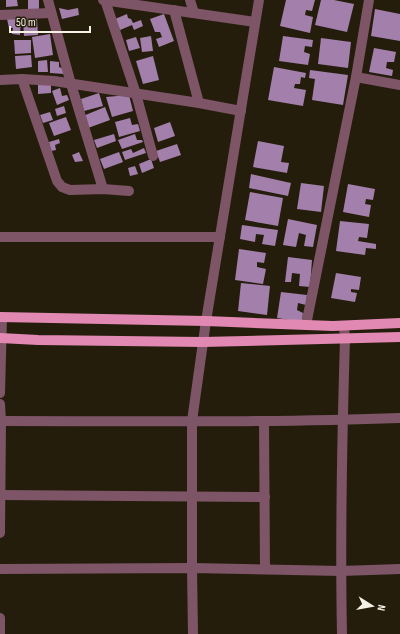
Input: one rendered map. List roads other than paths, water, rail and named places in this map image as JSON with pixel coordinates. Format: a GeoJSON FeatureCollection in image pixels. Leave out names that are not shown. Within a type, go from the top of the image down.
{"type":"FeatureCollection","features":[{"type":"Feature","properties":{"kind":"main road"},"geometry":{"type":"LineString","coordinates":[[1,317],[206,321],[344,326],[400,323]]}},
{"type":"Feature","properties":{"kind":"main road"},"geometry":{"type":"LineString","coordinates":[[1,338],[38,340],[203,342],[400,337]]}},
{"type":"Feature","properties":{"kind":"street"},"geometry":{"type":"LineString","coordinates":[[48,0],[71,84],[103,189]]}},
{"type":"Feature","properties":{"kind":"street"},"geometry":{"type":"LineString","coordinates":[[153,156],[136,94],[104,0],[255,22]]}},
{"type":"Feature","properties":{"kind":"street"},"geometry":{"type":"LineString","coordinates":[[190,0],[194,13]]}},
{"type":"Feature","properties":{"kind":"street"},"geometry":{"type":"LineString","coordinates":[[193,634],[192,421],[206,321],[259,0]]}},
{"type":"Feature","properties":{"kind":"street"},"geometry":{"type":"LineString","coordinates":[[306,325],[356,78],[369,0]]}},
{"type":"Feature","properties":{"kind":"street"},"geometry":{"type":"LineString","coordinates":[[174,10],[199,103]]}},
{"type":"Feature","properties":{"kind":"street"},"geometry":{"type":"LineString","coordinates":[[0,15],[51,13]]}},
{"type":"Feature","properties":{"kind":"street"},"geometry":{"type":"LineString","coordinates":[[356,78],[400,85]]}},
{"type":"Feature","properties":{"kind":"street"},"geometry":{"type":"LineString","coordinates":[[0,80],[22,79],[54,81],[199,103],[240,112]]}},
{"type":"Feature","properties":{"kind":"street"},"geometry":{"type":"LineString","coordinates":[[22,79],[57,181],[62,187],[70,190],[103,189],[129,191]]}},
{"type":"Feature","properties":{"kind":"street"},"geometry":{"type":"LineString","coordinates":[[0,237],[220,237]]}},
{"type":"Feature","properties":{"kind":"street"},"geometry":{"type":"LineString","coordinates":[[0,392],[1,317]]}},
{"type":"Feature","properties":{"kind":"street"},"geometry":{"type":"LineString","coordinates":[[342,634],[341,571],[344,326]]}},
{"type":"Feature","properties":{"kind":"street"},"geometry":{"type":"LineString","coordinates":[[0,404],[0,532]]}},
{"type":"Feature","properties":{"kind":"street"},"geometry":{"type":"LineString","coordinates":[[1,420],[264,421],[400,418]]}},
{"type":"Feature","properties":{"kind":"street"},"geometry":{"type":"LineString","coordinates":[[264,421],[265,569]]}},
{"type":"Feature","properties":{"kind":"street"},"geometry":{"type":"LineString","coordinates":[[1,494],[265,497]]}},
{"type":"Feature","properties":{"kind":"street"},"geometry":{"type":"LineString","coordinates":[[0,569],[192,568],[341,571],[400,569]]}},
{"type":"Feature","properties":{"kind":"street"},"geometry":{"type":"LineString","coordinates":[[0,618],[0,634]]}}]}
